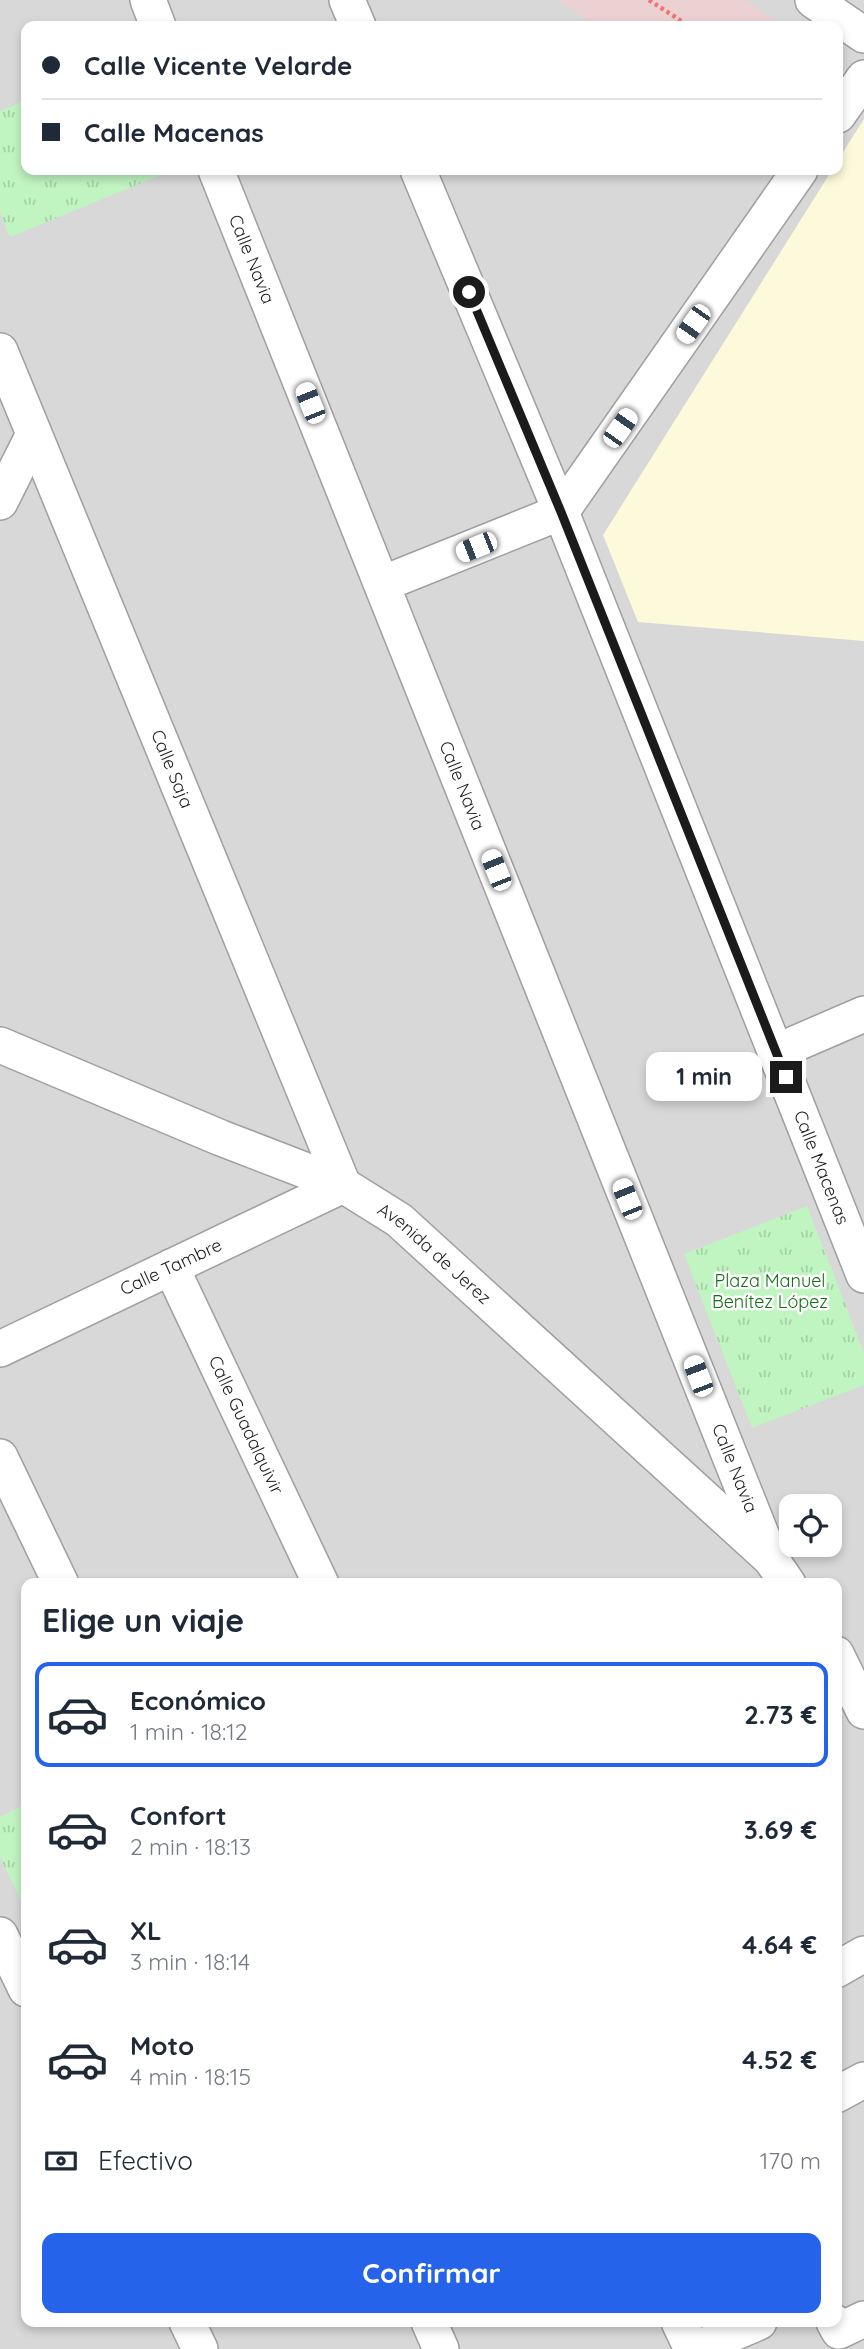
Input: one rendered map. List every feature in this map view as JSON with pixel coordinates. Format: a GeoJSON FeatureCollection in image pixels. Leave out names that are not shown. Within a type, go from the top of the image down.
{"type":"FeatureCollection","features":[{"type":"Feature","properties":{"kind":"street"},"geometry":{"type":"LineString","coordinates":[[148,0],[156,21]]}},
{"type":"Feature","properties":{"kind":"street"},"geometry":{"type":"LineString","coordinates":[[347,0],[356,21]]}},
{"type":"Feature","properties":{"kind":"street"},"geometry":{"type":"LineString","coordinates":[[813,0],[864,35]]}},
{"type":"Feature","properties":{"kind":"street"},"geometry":{"type":"LineString","coordinates":[[843,108],[864,78]]}},
{"type":"Feature","properties":{"kind":"street","name":"Calle Navia"},"geometry":{"type":"LineString","coordinates":[[218,175],[780,1571]]}},
{"type":"Feature","properties":{"kind":"street","name":"Calle Macenas"},"geometry":{"type":"LineString","coordinates":[[420,175],[561,512],[864,1275]]}},
{"type":"Feature","properties":{"kind":"street"},"geometry":{"type":"LineString","coordinates":[[383,584],[561,512],[797,175]]}},
{"type":"Feature","properties":{"kind":"street","name":"Calle Saja"},"geometry":{"type":"LineString","coordinates":[[0,351],[343,1185]]}},
{"type":"Feature","properties":{"kind":"street"},"geometry":{"type":"LineString","coordinates":[[0,502],[34,434]]}},
{"type":"Feature","properties":{"kind":"street"},"geometry":{"type":"LineString","coordinates":[[776,1052],[864,1014]]}},
{"type":"Feature","properties":{"kind":"street","name":"Avenida de Jerez"},"geometry":{"type":"LineString","coordinates":[[0,1045],[221,1138],[343,1185],[399,1220],[780,1571]]}},
{"type":"Feature","properties":{"kind":"street","name":"Calle Tambre"},"geometry":{"type":"LineString","coordinates":[[0,1349],[343,1185]]}},
{"type":"Feature","properties":{"kind":"street","name":"Calle Guadalquivir"},"geometry":{"type":"LineString","coordinates":[[171,1267],[318,1578]]}},
{"type":"Feature","properties":{"kind":"street"},"geometry":{"type":"LineString","coordinates":[[0,1457],[58,1578]]}},
{"type":"Feature","properties":{"kind":"street"},"geometry":{"type":"LineString","coordinates":[[842,1659],[864,1681]]}},
{"type":"Feature","properties":{"kind":"street"},"geometry":{"type":"LineString","coordinates":[[842,1665],[864,1711]]}},
{"type":"Feature","properties":{"kind":"street"},"geometry":{"type":"LineString","coordinates":[[0,1935],[21,1979]]}},
{"type":"Feature","properties":{"kind":"street"},"geometry":{"type":"LineString","coordinates":[[842,1967],[864,1954]]}},
{"type":"Feature","properties":{"kind":"street"},"geometry":{"type":"LineString","coordinates":[[842,2092],[864,2080]]}},
{"type":"Feature","properties":{"kind":"street"},"geometry":{"type":"LineString","coordinates":[[837,2327],[839,2331],[864,2319]]}},
{"type":"Feature","properties":{"kind":"street"},"geometry":{"type":"LineString","coordinates":[[189,2327],[200,2349]]}},
{"type":"Feature","properties":{"kind":"street"},"geometry":{"type":"LineString","coordinates":[[431,2327],[441,2349]]}},
{"type":"Feature","properties":{"kind":"street"},"geometry":{"type":"LineString","coordinates":[[682,2327],[694,2349],[747,2327]]}},
{"type":"Feature","properties":{"kind":"path"},"geometry":{"type":"LineString","coordinates":[[649,0],[681,21]]}},
{"type":"Feature","properties":{"kind":"shaded area"},"geometry":{"type":"Polygon","coordinates":[[[0,0],[864,0],[864,2349],[0,2349],[0,0]]]}},
{"type":"Feature","properties":{"kind":"shaded area"},"geometry":{"type":"Polygon","coordinates":[[[558,0],[744,0],[775,21],[589,21],[558,0]]]}},
{"type":"Feature","properties":{"kind":"shaded area"},"geometry":{"type":"Polygon","coordinates":[[[864,119],[864,641],[638,622],[603,535],[829,175],[843,175],[843,152],[864,119]]]}},
{"type":"Feature","properties":{"kind":"green space"},"geometry":{"type":"Polygon","coordinates":[[[21,102],[21,175],[161,175],[10,237],[0,213],[0,111],[21,102]]]}},
{"type":"Feature","properties":{"kind":"green space","name":"Plaza Manuel Benítez López"},"geometry":{"type":"Polygon","coordinates":[[[807,1206],[864,1353],[864,1385],[752,1428],[684,1254],[807,1206]]]}},
{"type":"Feature","properties":{"kind":"green space"},"geometry":{"type":"Polygon","coordinates":[[[21,1806],[21,1900],[0,1857],[0,1817],[21,1806]]]}},
{"type":"Feature","properties":{"kind":"route"},"geometry":{"type":"LineString","coordinates":[[469,292],[561,512],[786,1077]]}}]}
